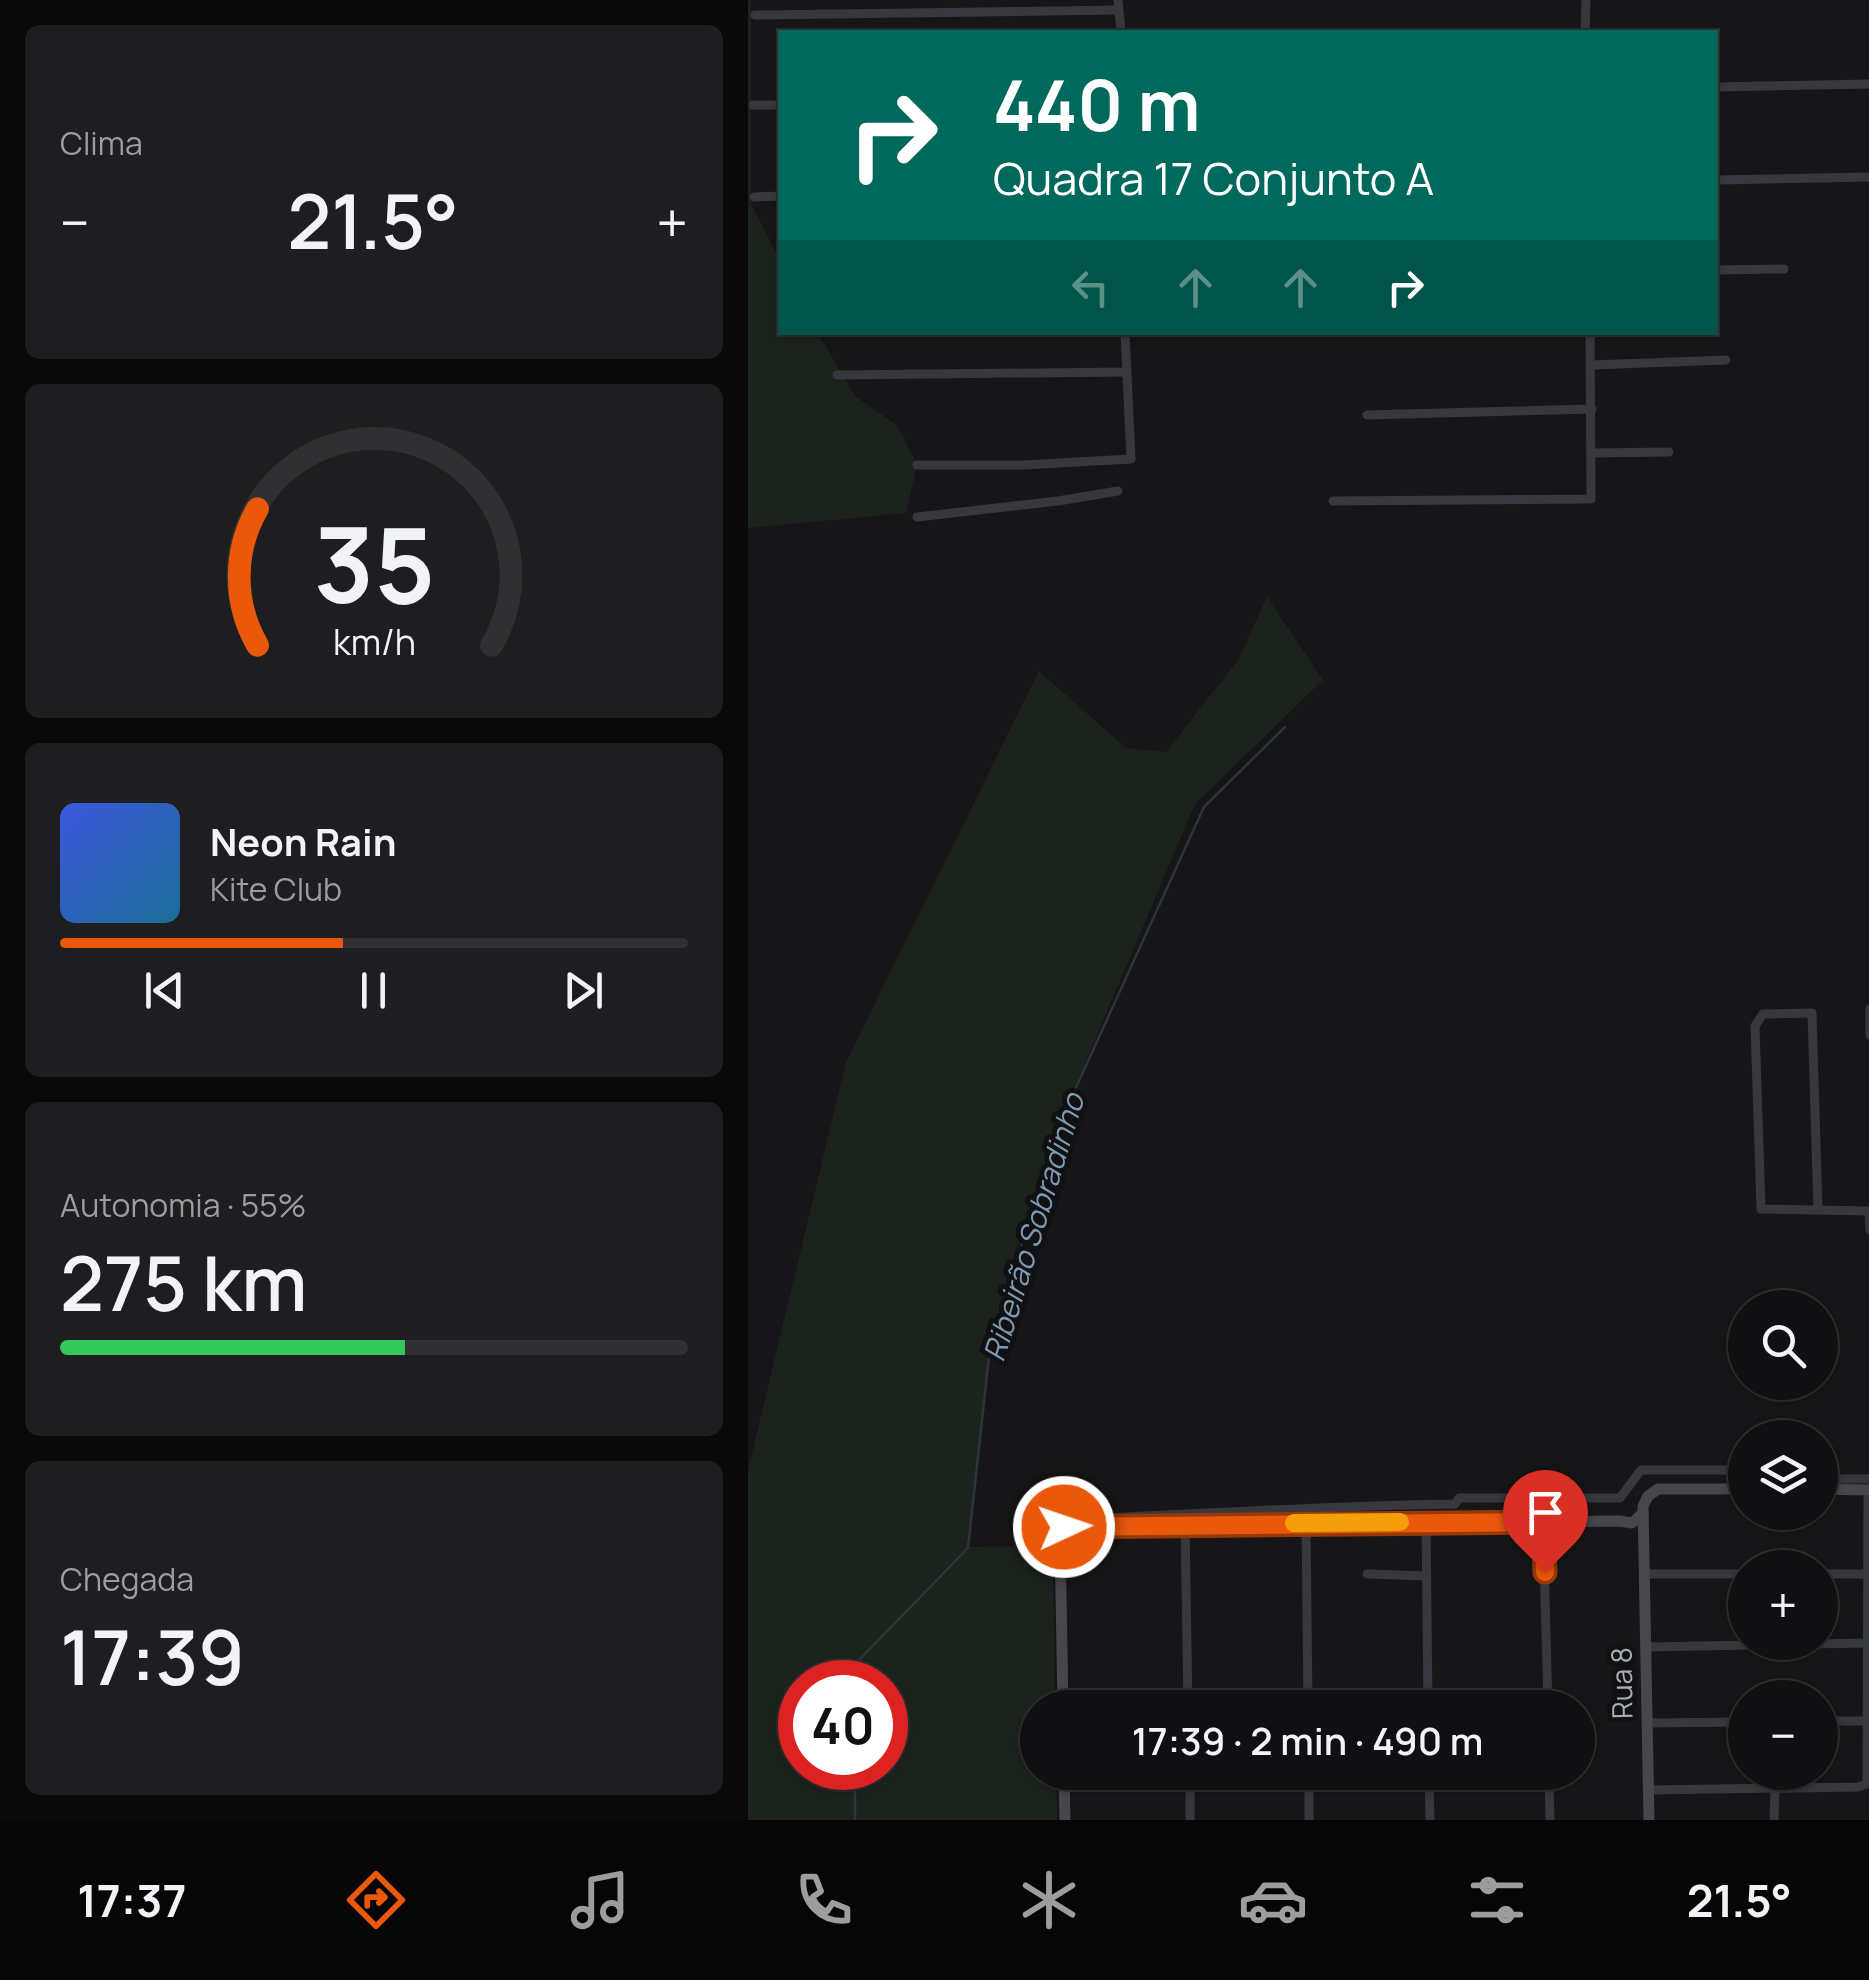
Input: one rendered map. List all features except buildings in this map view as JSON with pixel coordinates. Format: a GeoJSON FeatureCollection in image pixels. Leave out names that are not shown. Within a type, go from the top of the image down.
{"type":"FeatureCollection","features":[{"type":"Feature","properties":{"kind":"street"},"geometry":{"type":"LineString","coordinates":[[1585,30],[1586,0]]}},
{"type":"Feature","properties":{"kind":"street"},"geometry":{"type":"LineString","coordinates":[[755,15],[1118,5],[1121,30]]}},
{"type":"Feature","properties":{"kind":"street"},"geometry":{"type":"LineString","coordinates":[[1718,86],[1870,84]]}},
{"type":"Feature","properties":{"kind":"street"},"geometry":{"type":"LineString","coordinates":[[753,105],[778,104]]}},
{"type":"Feature","properties":{"kind":"street"},"geometry":{"type":"LineString","coordinates":[[1718,180],[1870,177]]}},
{"type":"Feature","properties":{"kind":"street"},"geometry":{"type":"LineString","coordinates":[[754,197],[778,196]]}},
{"type":"Feature","properties":{"kind":"street"},"geometry":{"type":"LineString","coordinates":[[1718,270],[1784,269]]}},
{"type":"Feature","properties":{"kind":"street"},"geometry":{"type":"LineString","coordinates":[[918,466],[1131,459],[1125,335]]}},
{"type":"Feature","properties":{"kind":"street"},"geometry":{"type":"LineString","coordinates":[[1333,501],[1591,499],[1590,335]]}},
{"type":"Feature","properties":{"kind":"street"},"geometry":{"type":"LineString","coordinates":[[1592,364],[1726,360]]}},
{"type":"Feature","properties":{"kind":"street"},"geometry":{"type":"LineString","coordinates":[[837,375],[1125,372]]}},
{"type":"Feature","properties":{"kind":"street"},"geometry":{"type":"LineString","coordinates":[[1367,415],[1592,409]]}},
{"type":"Feature","properties":{"kind":"street"},"geometry":{"type":"LineString","coordinates":[[1593,453],[1669,452]]}},
{"type":"Feature","properties":{"kind":"street"},"geometry":{"type":"LineString","coordinates":[[917,516],[1058,501],[1118,490]]}},
{"type":"Feature","properties":{"kind":"street"},"geometry":{"type":"LineString","coordinates":[[1869,1008],[1870,1035]]}},
{"type":"Feature","properties":{"kind":"street"},"geometry":{"type":"LineString","coordinates":[[1818,1210],[1812,1013],[1768,1012],[1760,1016],[1755,1026],[1760,1207],[1764,1212],[1869,1211],[1870,1230]]}},
{"type":"Feature","properties":{"kind":"street"},"geometry":{"type":"LineString","coordinates":[[1063,1690],[1062,1520],[1253,1512],[1304,1506],[1455,1504],[1459,1498],[1620,1498],[1640,1470],[1728,1470]]}},
{"type":"Feature","properties":{"kind":"street"},"geometry":{"type":"LineString","coordinates":[[1838,1482],[1869,1486]]}},
{"type":"Feature","properties":{"kind":"street"},"geometry":{"type":"LineString","coordinates":[[1838,1489],[1869,1486]]}},
{"type":"Feature","properties":{"kind":"street"},"geometry":{"type":"LineString","coordinates":[[1648,1790],[1775,1791],[1858,1787],[1869,1780],[1869,1486]]}},
{"type":"Feature","properties":{"kind":"street"},"geometry":{"type":"LineString","coordinates":[[1062,1533],[1185,1524],[1636,1523],[1648,1496],[1658,1489],[1728,1489]]}},
{"type":"Feature","properties":{"kind":"street","name":"Rua 8"},"geometry":{"type":"LineString","coordinates":[[1643,1513],[1649,1820]]}},
{"type":"Feature","properties":{"kind":"street"},"geometry":{"type":"LineString","coordinates":[[1620,1521],[1643,1546]]}},
{"type":"Feature","properties":{"kind":"street"},"geometry":{"type":"LineString","coordinates":[[1426,1522],[1428,1690]]}},
{"type":"Feature","properties":{"kind":"street"},"geometry":{"type":"LineString","coordinates":[[1543,1522],[1548,1690]]}},
{"type":"Feature","properties":{"kind":"street"},"geometry":{"type":"LineString","coordinates":[[1306,1523],[1308,1690]]}},
{"type":"Feature","properties":{"kind":"street"},"geometry":{"type":"LineString","coordinates":[[1185,1524],[1188,1690]]}},
{"type":"Feature","properties":{"kind":"street"},"geometry":{"type":"LineString","coordinates":[[1367,1574],[1426,1576]]}},
{"type":"Feature","properties":{"kind":"street"},"geometry":{"type":"LineString","coordinates":[[1645,1574],[1728,1574]]}},
{"type":"Feature","properties":{"kind":"street"},"geometry":{"type":"LineString","coordinates":[[1838,1574],[1867,1574]]}},
{"type":"Feature","properties":{"kind":"street"},"geometry":{"type":"LineString","coordinates":[[1646,1647],[1868,1643]]}},
{"type":"Feature","properties":{"kind":"street"},"geometry":{"type":"LineString","coordinates":[[1838,1722],[1868,1721]]}},
{"type":"Feature","properties":{"kind":"street"},"geometry":{"type":"LineString","coordinates":[[1647,1723],[1728,1722]]}},
{"type":"Feature","properties":{"kind":"street"},"geometry":{"type":"LineString","coordinates":[[1064,1790],[1065,1820]]}},
{"type":"Feature","properties":{"kind":"street"},"geometry":{"type":"LineString","coordinates":[[1190,1790],[1190,1820]]}},
{"type":"Feature","properties":{"kind":"street"},"geometry":{"type":"LineString","coordinates":[[1308,1790],[1309,1820]]}},
{"type":"Feature","properties":{"kind":"street"},"geometry":{"type":"LineString","coordinates":[[1429,1790],[1430,1820]]}},
{"type":"Feature","properties":{"kind":"street"},"geometry":{"type":"LineString","coordinates":[[1549,1790],[1550,1820]]}},
{"type":"Feature","properties":{"kind":"street"},"geometry":{"type":"LineString","coordinates":[[1774,1820],[1775,1791]]}},
{"type":"Feature","properties":{"kind":"shaded area"},"geometry":{"type":"Polygon","coordinates":[[[751,0],[751,204],[778,257],[778,335],[819,335],[855,396],[898,426],[917,465],[906,513],[748,528],[751,0]]]}},
{"type":"Feature","properties":{"kind":"shaded area"},"geometry":{"type":"Polygon","coordinates":[[[1267,597],[1323,680],[1195,804],[1058,1127],[1012,1264],[990,1347],[968,1547],[1053,1546],[1055,1690],[1020,1690],[1020,1790],[1056,1790],[1057,1820],[748,1820],[748,1470],[846,1062],[1039,671],[1126,748],[1166,752],[1238,660],[1267,597]]]}},
{"type":"Feature","properties":{"kind":"waterway","name":"Ribeirão Sobradinho"},"geometry":{"type":"LineString","coordinates":[[859,1660],[968,1548],[990,1347],[1058,1127],[1204,807],[1285,727]]}},
{"type":"Feature","properties":{"kind":"waterway","name":"Ribeirão Sobradinho"},"geometry":{"type":"LineString","coordinates":[[855,1790],[855,1820]]}},
{"type":"Feature","properties":{"kind":"slow traffic"},"geometry":{"type":"LineString","coordinates":[[1294,1523],[1400,1522]]}},
{"type":"Feature","properties":{"kind":"route"},"geometry":{"type":"LineString","coordinates":[[1064,1527],[1543,1522],[1545,1572]]}}]}
